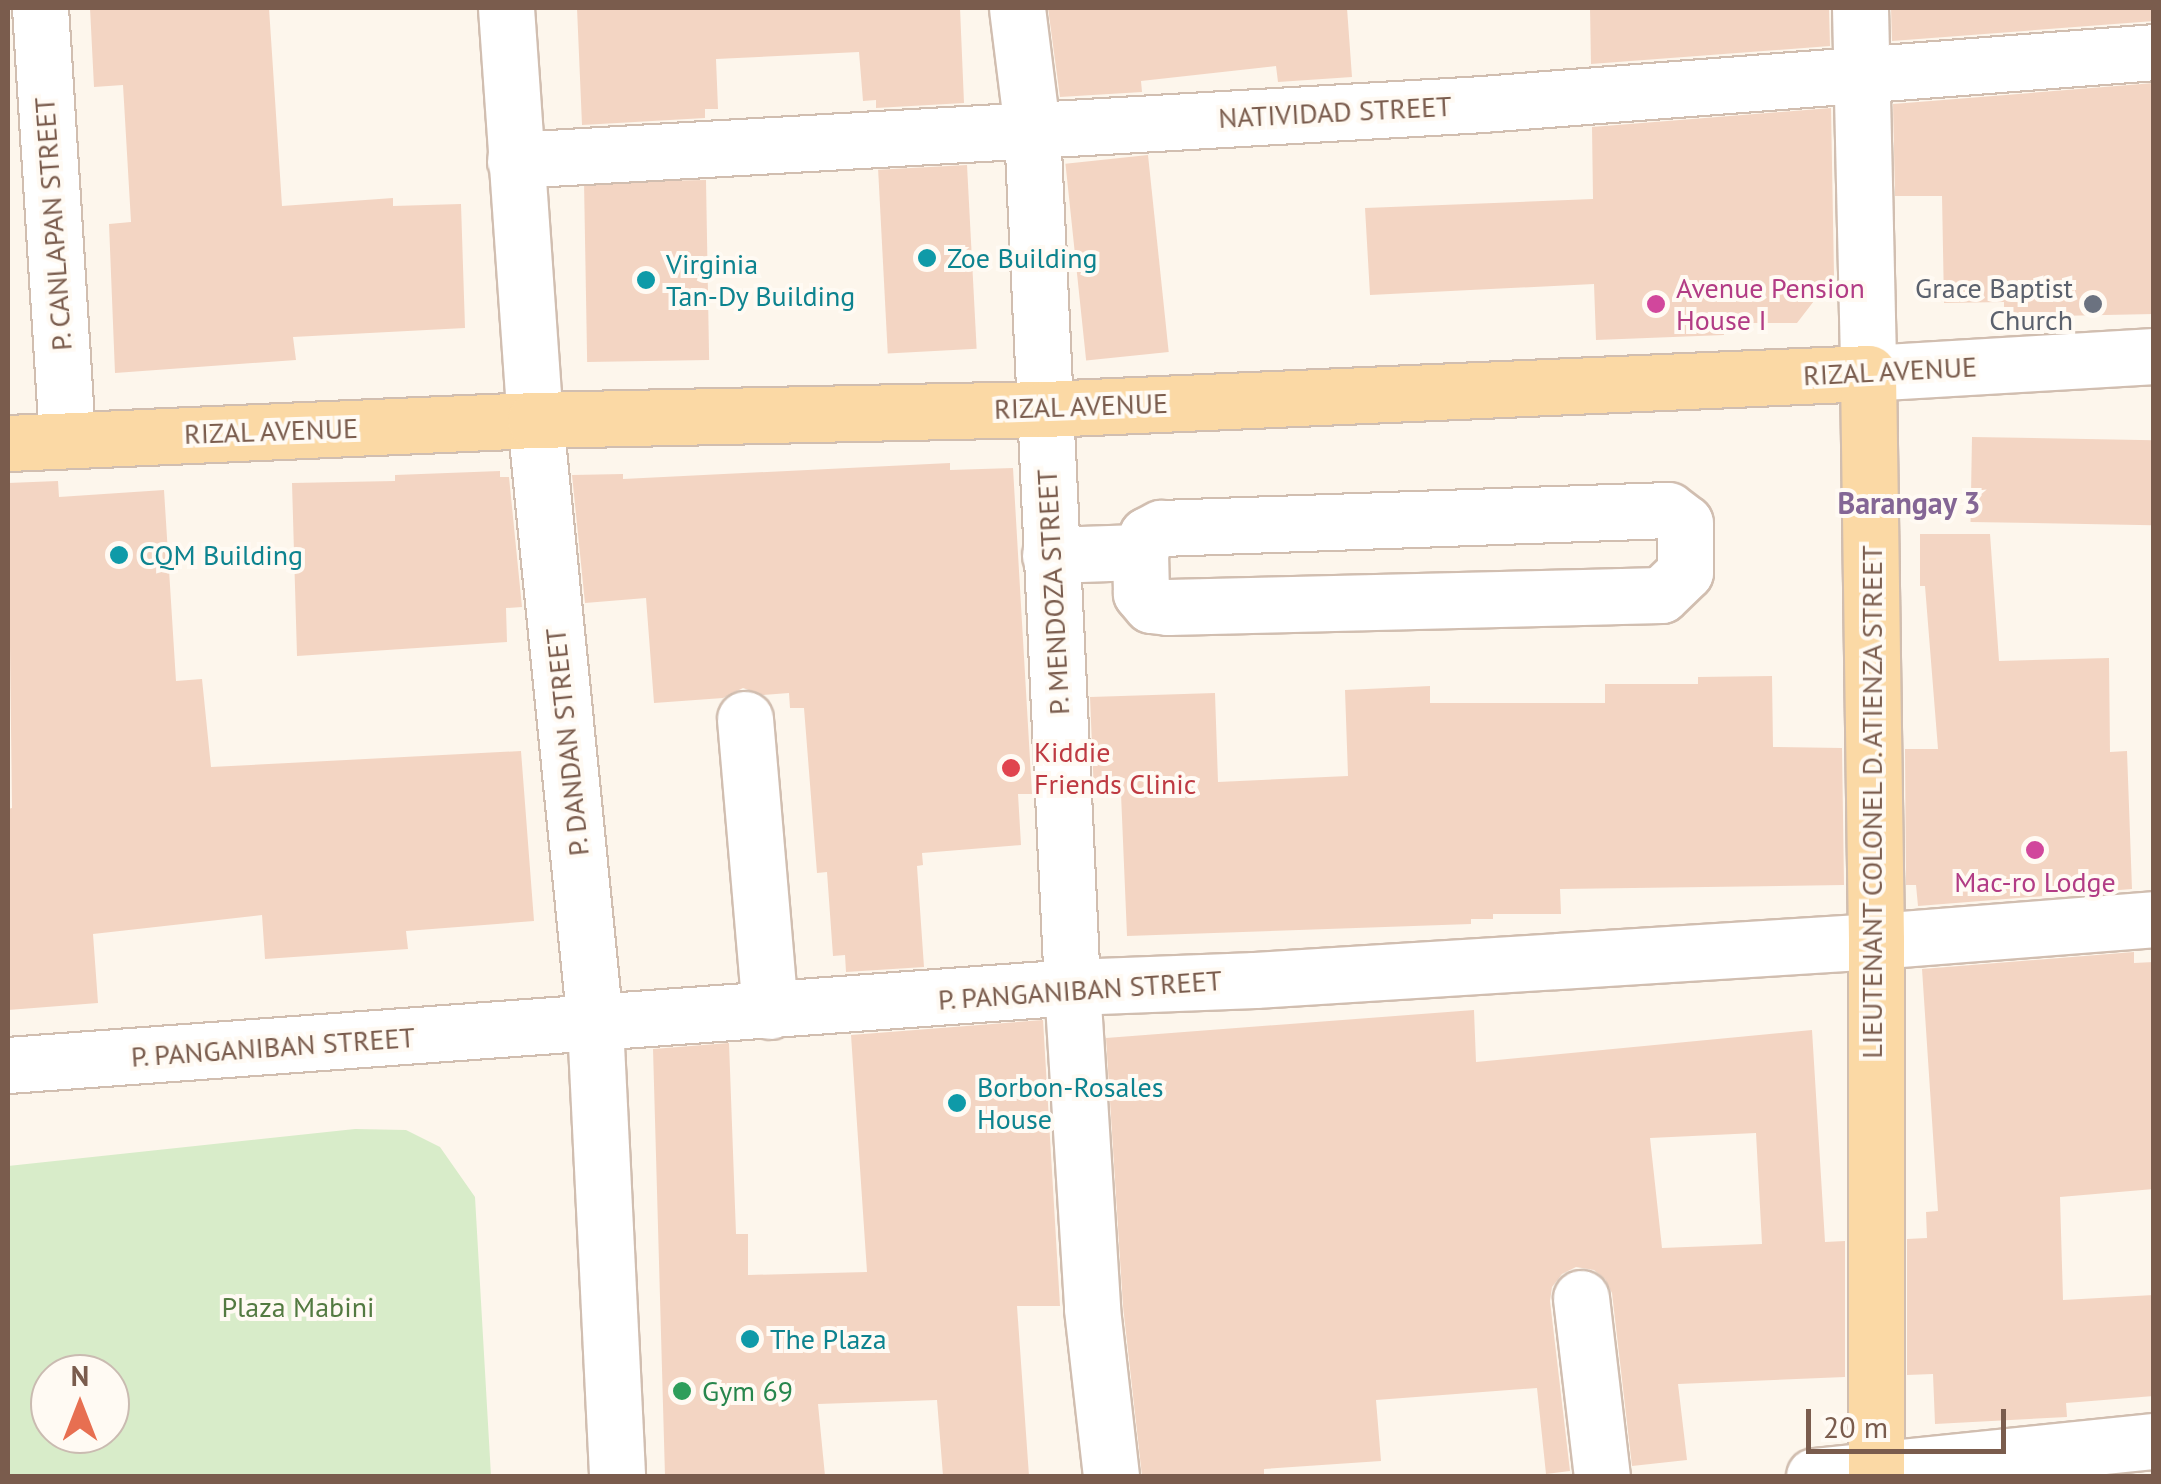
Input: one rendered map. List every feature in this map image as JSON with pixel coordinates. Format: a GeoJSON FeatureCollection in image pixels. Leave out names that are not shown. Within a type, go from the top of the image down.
{"type":"FeatureCollection","features":[{"type":"Feature","properties":{"kind":"main road","name":"RIZAL AVENUE"},"geometry":{"type":"LineString","coordinates":[[8,443],[535,420],[1044,409],[1868,373]]}},
{"type":"Feature","properties":{"kind":"main road","name":"LIEUTENANT COLONEL D. ATIENZA STREET"},"geometry":{"type":"LineString","coordinates":[[1868,373],[1876,941],[1876,1473]]}},
{"type":"Feature","properties":{"kind":"street","name":"P. CANLAPAN STREET"},"geometry":{"type":"LineString","coordinates":[[40,8],[67,440]]}},
{"type":"Feature","properties":{"kind":"street","name":"P. DANDAN STREET"},"geometry":{"type":"LineString","coordinates":[[506,8],[535,420],[594,1024],[617,1476]]}},
{"type":"Feature","properties":{"kind":"street","name":"P. MENDOZA STREET"},"geometry":{"type":"LineString","coordinates":[[1016,8],[1032,128],[1072,986],[1092,1309],[1111,1476]]}},
{"type":"Feature","properties":{"kind":"street","name":"LIEUTENANT COLONEL D. ATIENZA STREET"},"geometry":{"type":"LineString","coordinates":[[1860,8],[1868,373]]}},
{"type":"Feature","properties":{"kind":"street","name":"NATIVIDAD STREET"},"geometry":{"type":"LineString","coordinates":[[515,160],[1482,104],[2154,52]]}},
{"type":"Feature","properties":{"kind":"street","name":"RIZAL AVENUE"},"geometry":{"type":"LineString","coordinates":[[1868,373],[2154,356]]}},
{"type":"Feature","properties":{"kind":"street"},"geometry":{"type":"LineString","coordinates":[[1668,510],[1685,523],[1685,572],[1661,594],[1168,607],[1152,604],[1141,594],[1140,552],[1147,535],[1161,528],[1668,510]]}},
{"type":"Feature","properties":{"kind":"street"},"geometry":{"type":"LineString","coordinates":[[1050,555],[1140,552]]}},
{"type":"Feature","properties":{"kind":"street"},"geometry":{"type":"LineString","coordinates":[[744,719],[770,1011]]}},
{"type":"Feature","properties":{"kind":"street","name":"P. PANGANIBAN STREET"},"geometry":{"type":"LineString","coordinates":[[8,1065],[1072,986],[1255,980],[1876,941],[2154,918]]}},
{"type":"Feature","properties":{"kind":"street"},"geometry":{"type":"LineString","coordinates":[[1581,1298],[1602,1476]]}},
{"type":"Feature","properties":{"kind":"street"},"geometry":{"type":"LineString","coordinates":[[1814,1476],[1876,1473],[2154,1441]]}},
{"type":"Feature","properties":{"kind":"green space","name":"Plaza Mabini"},"geometry":{"type":"Polygon","coordinates":[[[355,1129],[406,1130],[440,1147],[475,1197],[491,1476],[8,1476],[8,1166],[355,1129]]]}},
{"type":"Feature","properties":{"kind":"building"},"geometry":{"type":"Polygon","coordinates":[[[90,8],[269,8],[282,206],[393,198],[393,206],[461,204],[465,328],[293,337],[296,360],[115,373],[109,224],[131,222],[123,85],[94,87],[90,8]]]}},
{"type":"Feature","properties":{"kind":"building"},"geometry":{"type":"Polygon","coordinates":[[[577,8],[960,8],[964,103],[876,108],[876,100],[863,101],[859,52],[716,59],[718,109],[705,109],[705,118],[582,125],[577,8]]]}},
{"type":"Feature","properties":{"kind":"building"},"geometry":{"type":"Polygon","coordinates":[[[1048,8],[1347,8],[1352,77],[1278,82],[1276,66],[1141,81],[1142,92],[1060,97],[1048,8]]]}},
{"type":"Feature","properties":{"kind":"building"},"geometry":{"type":"Polygon","coordinates":[[[1590,8],[1829,8],[1830,46],[1591,64],[1590,8]]]}},
{"type":"Feature","properties":{"kind":"building"},"geometry":{"type":"Polygon","coordinates":[[[1891,8],[2154,8],[2154,21],[1892,41],[1891,8]]]}},
{"type":"Feature","properties":{"kind":"building"},"geometry":{"type":"Polygon","coordinates":[[[2154,83],[2154,314],[2004,317],[2004,302],[1944,303],[1942,196],[1895,196],[1893,104],[2154,83]]]}},
{"type":"Feature","properties":{"kind":"building"},"geometry":{"type":"Polygon","coordinates":[[[1831,108],[1834,275],[1797,323],[1723,323],[1724,335],[1596,340],[1594,284],[1370,295],[1365,208],[1593,199],[1592,127],[1831,108]]]}},
{"type":"Feature","properties":{"kind":"building"},"geometry":{"type":"Polygon","coordinates":[[[1148,155],[1169,352],[1086,361],[1065,164],[1148,155]]]}},
{"type":"Feature","properties":{"kind":"building","name":"Zoe Building"},"geometry":{"type":"Polygon","coordinates":[[[967,165],[977,349],[888,353],[878,170],[967,165]]]}},
{"type":"Feature","properties":{"kind":"building","name":"Virginia Tan-Dy Building"},"geometry":{"type":"Polygon","coordinates":[[[706,180],[709,360],[587,362],[584,182],[706,180]]]}},
{"type":"Feature","properties":{"kind":"building"},"geometry":{"type":"Polygon","coordinates":[[[1972,437],[2154,440],[2152,525],[1971,522],[1972,437]]]}},
{"type":"Feature","properties":{"kind":"building"},"geometry":{"type":"Polygon","coordinates":[[[950,463],[950,470],[1013,468],[1032,794],[1018,794],[1021,845],[922,853],[923,865],[917,866],[924,967],[846,972],[845,955],[833,956],[827,872],[817,873],[804,708],[790,708],[789,693],[763,695],[743,688],[723,698],[654,703],[646,598],[585,603],[572,475],[623,474],[623,479],[950,463]]]}},
{"type":"Feature","properties":{"kind":"building"},"geometry":{"type":"Polygon","coordinates":[[[500,471],[500,477],[509,477],[522,607],[506,608],[507,642],[297,656],[292,483],[395,481],[395,475],[500,471]]]}},
{"type":"Feature","properties":{"kind":"building"},"geometry":{"type":"Polygon","coordinates":[[[58,481],[59,497],[164,490],[176,681],[202,679],[211,767],[521,751],[534,921],[406,931],[408,949],[265,959],[262,915],[93,934],[98,1003],[8,1010],[8,809],[12,808],[8,483],[58,481]]]}},
{"type":"Feature","properties":{"kind":"building"},"geometry":{"type":"Polygon","coordinates":[[[1920,534],[1990,534],[1999,661],[2109,658],[2110,752],[2127,751],[2132,889],[1918,906],[1916,885],[1906,885],[1905,749],[1938,749],[1925,586],[1920,586],[1920,534]]]}},
{"type":"Feature","properties":{"kind":"building"},"geometry":{"type":"Polygon","coordinates":[[[1772,676],[1773,747],[1842,748],[1844,885],[1560,889],[1561,914],[1493,914],[1493,919],[1471,919],[1471,924],[1127,936],[1121,794],[1094,794],[1090,697],[1215,693],[1218,782],[1348,776],[1345,690],[1430,686],[1430,703],[1605,703],[1605,684],[1698,684],[1698,677],[1772,676]]]}},
{"type":"Feature","properties":{"kind":"building"},"geometry":{"type":"Polygon","coordinates":[[[2134,952],[2134,963],[2154,962],[2154,1189],[2060,1197],[2063,1300],[2154,1295],[2154,1396],[2066,1403],[2067,1417],[1935,1424],[1933,1374],[1907,1375],[1907,1239],[1927,1238],[1926,1212],[1938,1211],[1922,969],[2134,952]]]}},
{"type":"Feature","properties":{"kind":"building"},"geometry":{"type":"Polygon","coordinates":[[[1474,1010],[1476,1062],[1812,1030],[1825,1242],[1845,1241],[1845,1377],[1678,1384],[1687,1460],[1632,1466],[1612,1293],[1605,1279],[1594,1270],[1576,1267],[1562,1274],[1552,1287],[1550,1301],[1570,1471],[1546,1474],[1537,1388],[1376,1400],[1381,1461],[1264,1469],[1264,1476],[1142,1476],[1123,1306],[1106,1038],[1474,1010]],[[1756,1133],[1650,1138],[1662,1248],[1762,1244],[1756,1133]]]}},
{"type":"Feature","properties":{"kind":"building"},"geometry":{"type":"Polygon","coordinates":[[[1043,1020],[1060,1306],[1017,1306],[1029,1476],[943,1476],[937,1400],[818,1404],[825,1476],[665,1476],[653,1049],[729,1043],[736,1234],[748,1234],[748,1275],[867,1272],[851,1035],[1043,1020]]]}},
{"type":"Feature","properties":{"kind":"place","name":"Zoe Building"},"geometry":{"type":"Point","coordinates":[927,258]}},
{"type":"Feature","properties":{"kind":"place","name":"Virginia Tan-Dy Building"},"geometry":{"type":"Point","coordinates":[646,280]}},
{"type":"Feature","properties":{"kind":"place","name":"Avenue Pension House I"},"geometry":{"type":"Point","coordinates":[1656,304]}},
{"type":"Feature","properties":{"kind":"place","name":"Grace Baptist Church"},"geometry":{"type":"Point","coordinates":[2093,304]}},
{"type":"Feature","properties":{"kind":"place","name":"CQM Building"},"geometry":{"type":"Point","coordinates":[119,555]}},
{"type":"Feature","properties":{"kind":"place","name":"Kiddie Friends Clinic"},"geometry":{"type":"Point","coordinates":[1011,768]}},
{"type":"Feature","properties":{"kind":"place","name":"Mac-ro Lodge"},"geometry":{"type":"Point","coordinates":[2035,850]}},
{"type":"Feature","properties":{"kind":"place","name":"Borbon-Rosales House"},"geometry":{"type":"Point","coordinates":[957,1103]}},
{"type":"Feature","properties":{"kind":"place","name":"The Plaza"},"geometry":{"type":"Point","coordinates":[750,1339]}},
{"type":"Feature","properties":{"kind":"place","name":"Gym 69"},"geometry":{"type":"Point","coordinates":[682,1391]}},
{"type":"Feature","properties":{"kind":"district","name":"Barangay 3"},"geometry":{"type":"Point","coordinates":[1909,503]}}]}
